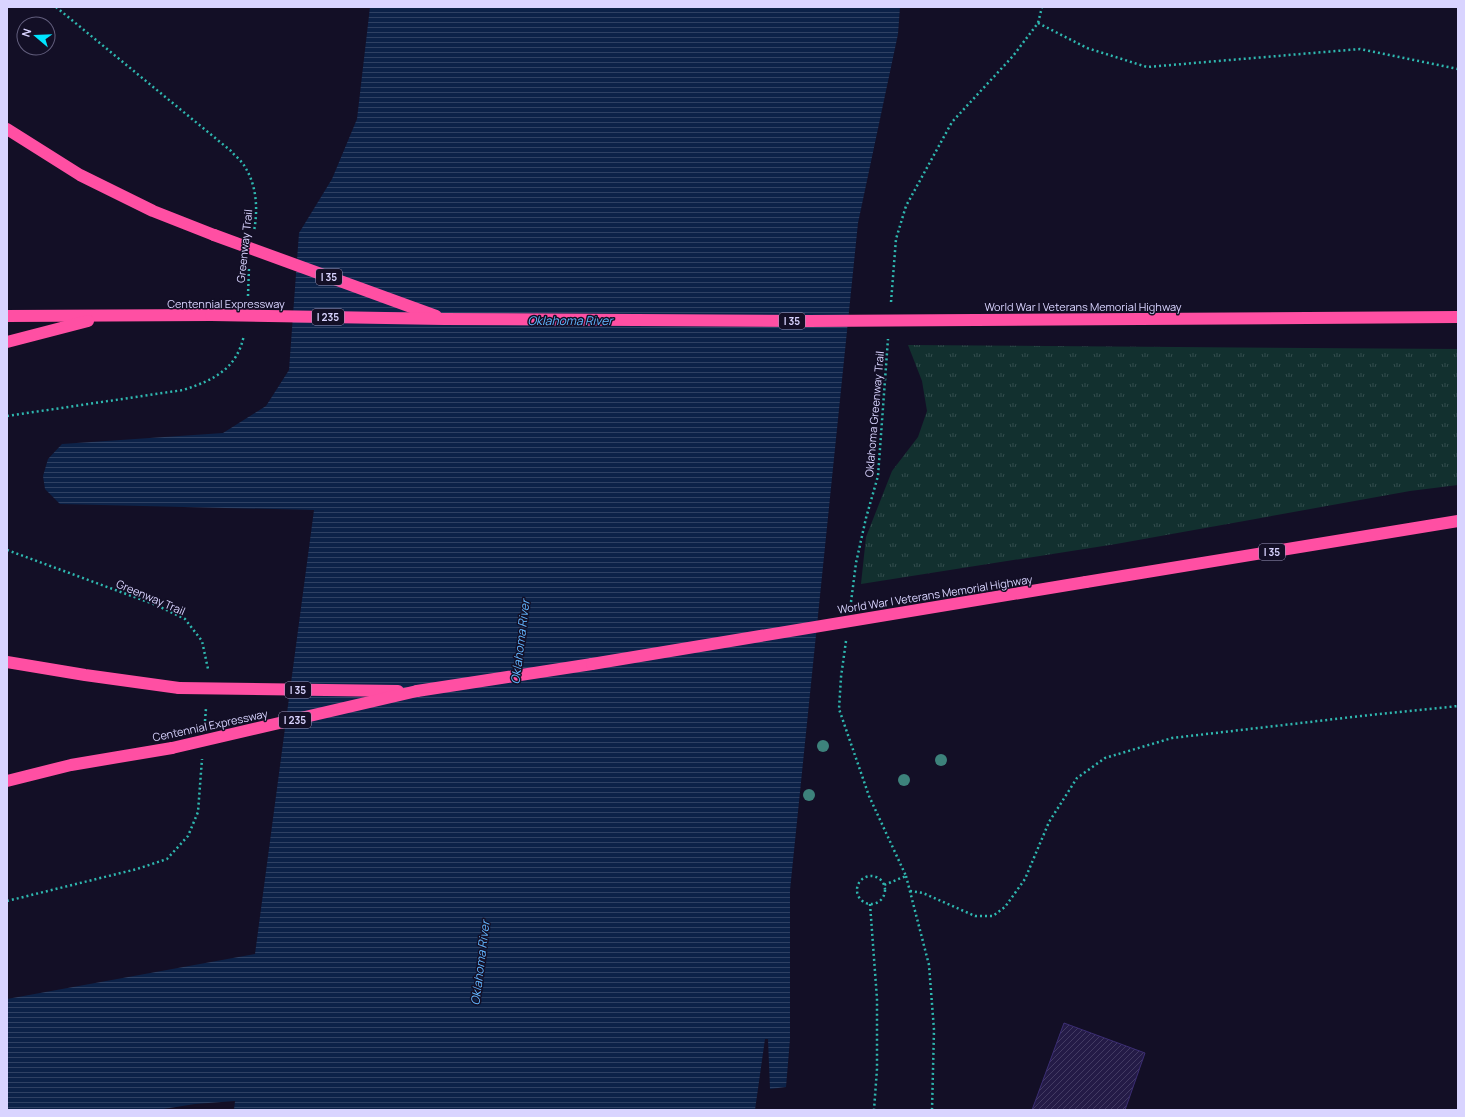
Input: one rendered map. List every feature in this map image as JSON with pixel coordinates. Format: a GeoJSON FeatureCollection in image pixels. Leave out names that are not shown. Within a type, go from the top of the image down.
{"type":"FeatureCollection","features":[{"type":"Feature","properties":{"kind":"highway","name":"I 35"},"geometry":{"type":"LineString","coordinates":[[7,129],[80,175],[153,211],[214,235],[444,319]]}},
{"type":"Feature","properties":{"kind":"highway","name":"Centennial Expressway"},"geometry":{"type":"LineString","coordinates":[[7,316],[211,315],[444,319]]}},
{"type":"Feature","properties":{"kind":"highway"},"geometry":{"type":"LineString","coordinates":[[7,342],[104,316]]}},
{"type":"Feature","properties":{"kind":"highway","name":"World War I Veterans Memorial Highway"},"geometry":{"type":"LineString","coordinates":[[444,319],[824,321],[1458,317]]}},
{"type":"Feature","properties":{"kind":"highway","name":"World War I Veterans Memorial Highway"},"geometry":{"type":"LineString","coordinates":[[417,692],[1458,521]]}},
{"type":"Feature","properties":{"kind":"highway","name":"I 35"},"geometry":{"type":"LineString","coordinates":[[7,662],[179,688],[417,692]]}},
{"type":"Feature","properties":{"kind":"highway","name":"Centennial Expressway"},"geometry":{"type":"LineString","coordinates":[[7,781],[71,765],[172,748],[417,692]]}},
{"type":"Feature","properties":{"kind":"highway"},"geometry":{"type":"LineString","coordinates":[[7,772],[71,765]]}},
{"type":"Feature","properties":{"kind":"path","name":"Greenway Trail"},"geometry":{"type":"LineString","coordinates":[[56,7],[231,151],[245,167],[255,195],[257,214],[254,236]]}},
{"type":"Feature","properties":{"kind":"path"},"geometry":{"type":"LineString","coordinates":[[890,308],[896,239],[906,206],[952,122],[1013,56],[1038,23],[1042,7]]}},
{"type":"Feature","properties":{"kind":"path"},"geometry":{"type":"LineString","coordinates":[[1038,23],[1087,48],[1147,67],[1360,49],[1458,69]]}},
{"type":"Feature","properties":{"kind":"path","name":"Greenway Trail"},"geometry":{"type":"LineString","coordinates":[[247,302],[250,265]]}},
{"type":"Feature","properties":{"kind":"path"},"geometry":{"type":"LineString","coordinates":[[7,416],[183,390],[204,383],[223,373],[236,357],[243,340],[244,332]]}},
{"type":"Feature","properties":{"kind":"path","name":"Oklahoma Greenway Trail"},"geometry":{"type":"LineString","coordinates":[[850,609],[856,563],[866,518],[878,476],[888,338]]}},
{"type":"Feature","properties":{"kind":"path","name":"Greenway Trail"},"geometry":{"type":"LineString","coordinates":[[7,550],[156,605],[185,618],[202,641],[209,672]]}},
{"type":"Feature","properties":{"kind":"path"},"geometry":{"type":"LineString","coordinates":[[846,639],[839,709],[869,796],[906,876],[929,965],[934,1030],[932,1110]]}},
{"type":"Feature","properties":{"kind":"path"},"geometry":{"type":"LineString","coordinates":[[205,726],[207,703]]}},
{"type":"Feature","properties":{"kind":"path"},"geometry":{"type":"LineString","coordinates":[[910,891],[923,893],[975,916],[993,916],[1004,907],[1024,878],[1049,822],[1077,778],[1105,758],[1172,738],[1458,706]]}},
{"type":"Feature","properties":{"kind":"path"},"geometry":{"type":"LineString","coordinates":[[7,901],[137,869],[167,859],[188,836],[198,812],[202,758]]}},
{"type":"Feature","properties":{"kind":"path"},"geometry":{"type":"LineString","coordinates":[[869,876],[874,876],[882,881],[884,885],[884,894],[875,904],[870,904],[862,901],[857,893],[857,888],[861,880],[869,876]]}},
{"type":"Feature","properties":{"kind":"path"},"geometry":{"type":"LineString","coordinates":[[884,885],[906,876]]}},
{"type":"Feature","properties":{"kind":"path"},"geometry":{"type":"LineString","coordinates":[[870,904],[877,999],[877,1069],[874,1110]]}},
{"type":"Feature","properties":{"kind":"green space"},"geometry":{"type":"Polygon","coordinates":[[[908,345],[1458,349],[1458,485],[1410,491],[1116,544],[861,584],[866,537],[892,471],[918,437],[927,411],[922,381],[908,345]]]}},
{"type":"Feature","properties":{"kind":"water","name":"Oklahoma River"},"geometry":{"type":"Polygon","coordinates":[[[370,7],[900,7],[898,34],[858,223],[790,890],[790,1039],[786,1087],[770,1089],[768,1039],[765,1039],[755,1110],[234,1110],[235,1101],[195,1104],[157,1110],[7,1110],[7,999],[255,954],[314,510],[60,504],[45,489],[43,476],[48,459],[62,444],[223,433],[266,406],[289,370],[299,233],[332,179],[357,119],[370,7]]]}},
{"type":"Feature","properties":{"kind":"building"},"geometry":{"type":"Polygon","coordinates":[[[1064,1023],[1145,1053],[1125,1110],[1032,1110],[1064,1023]]]}}]}
